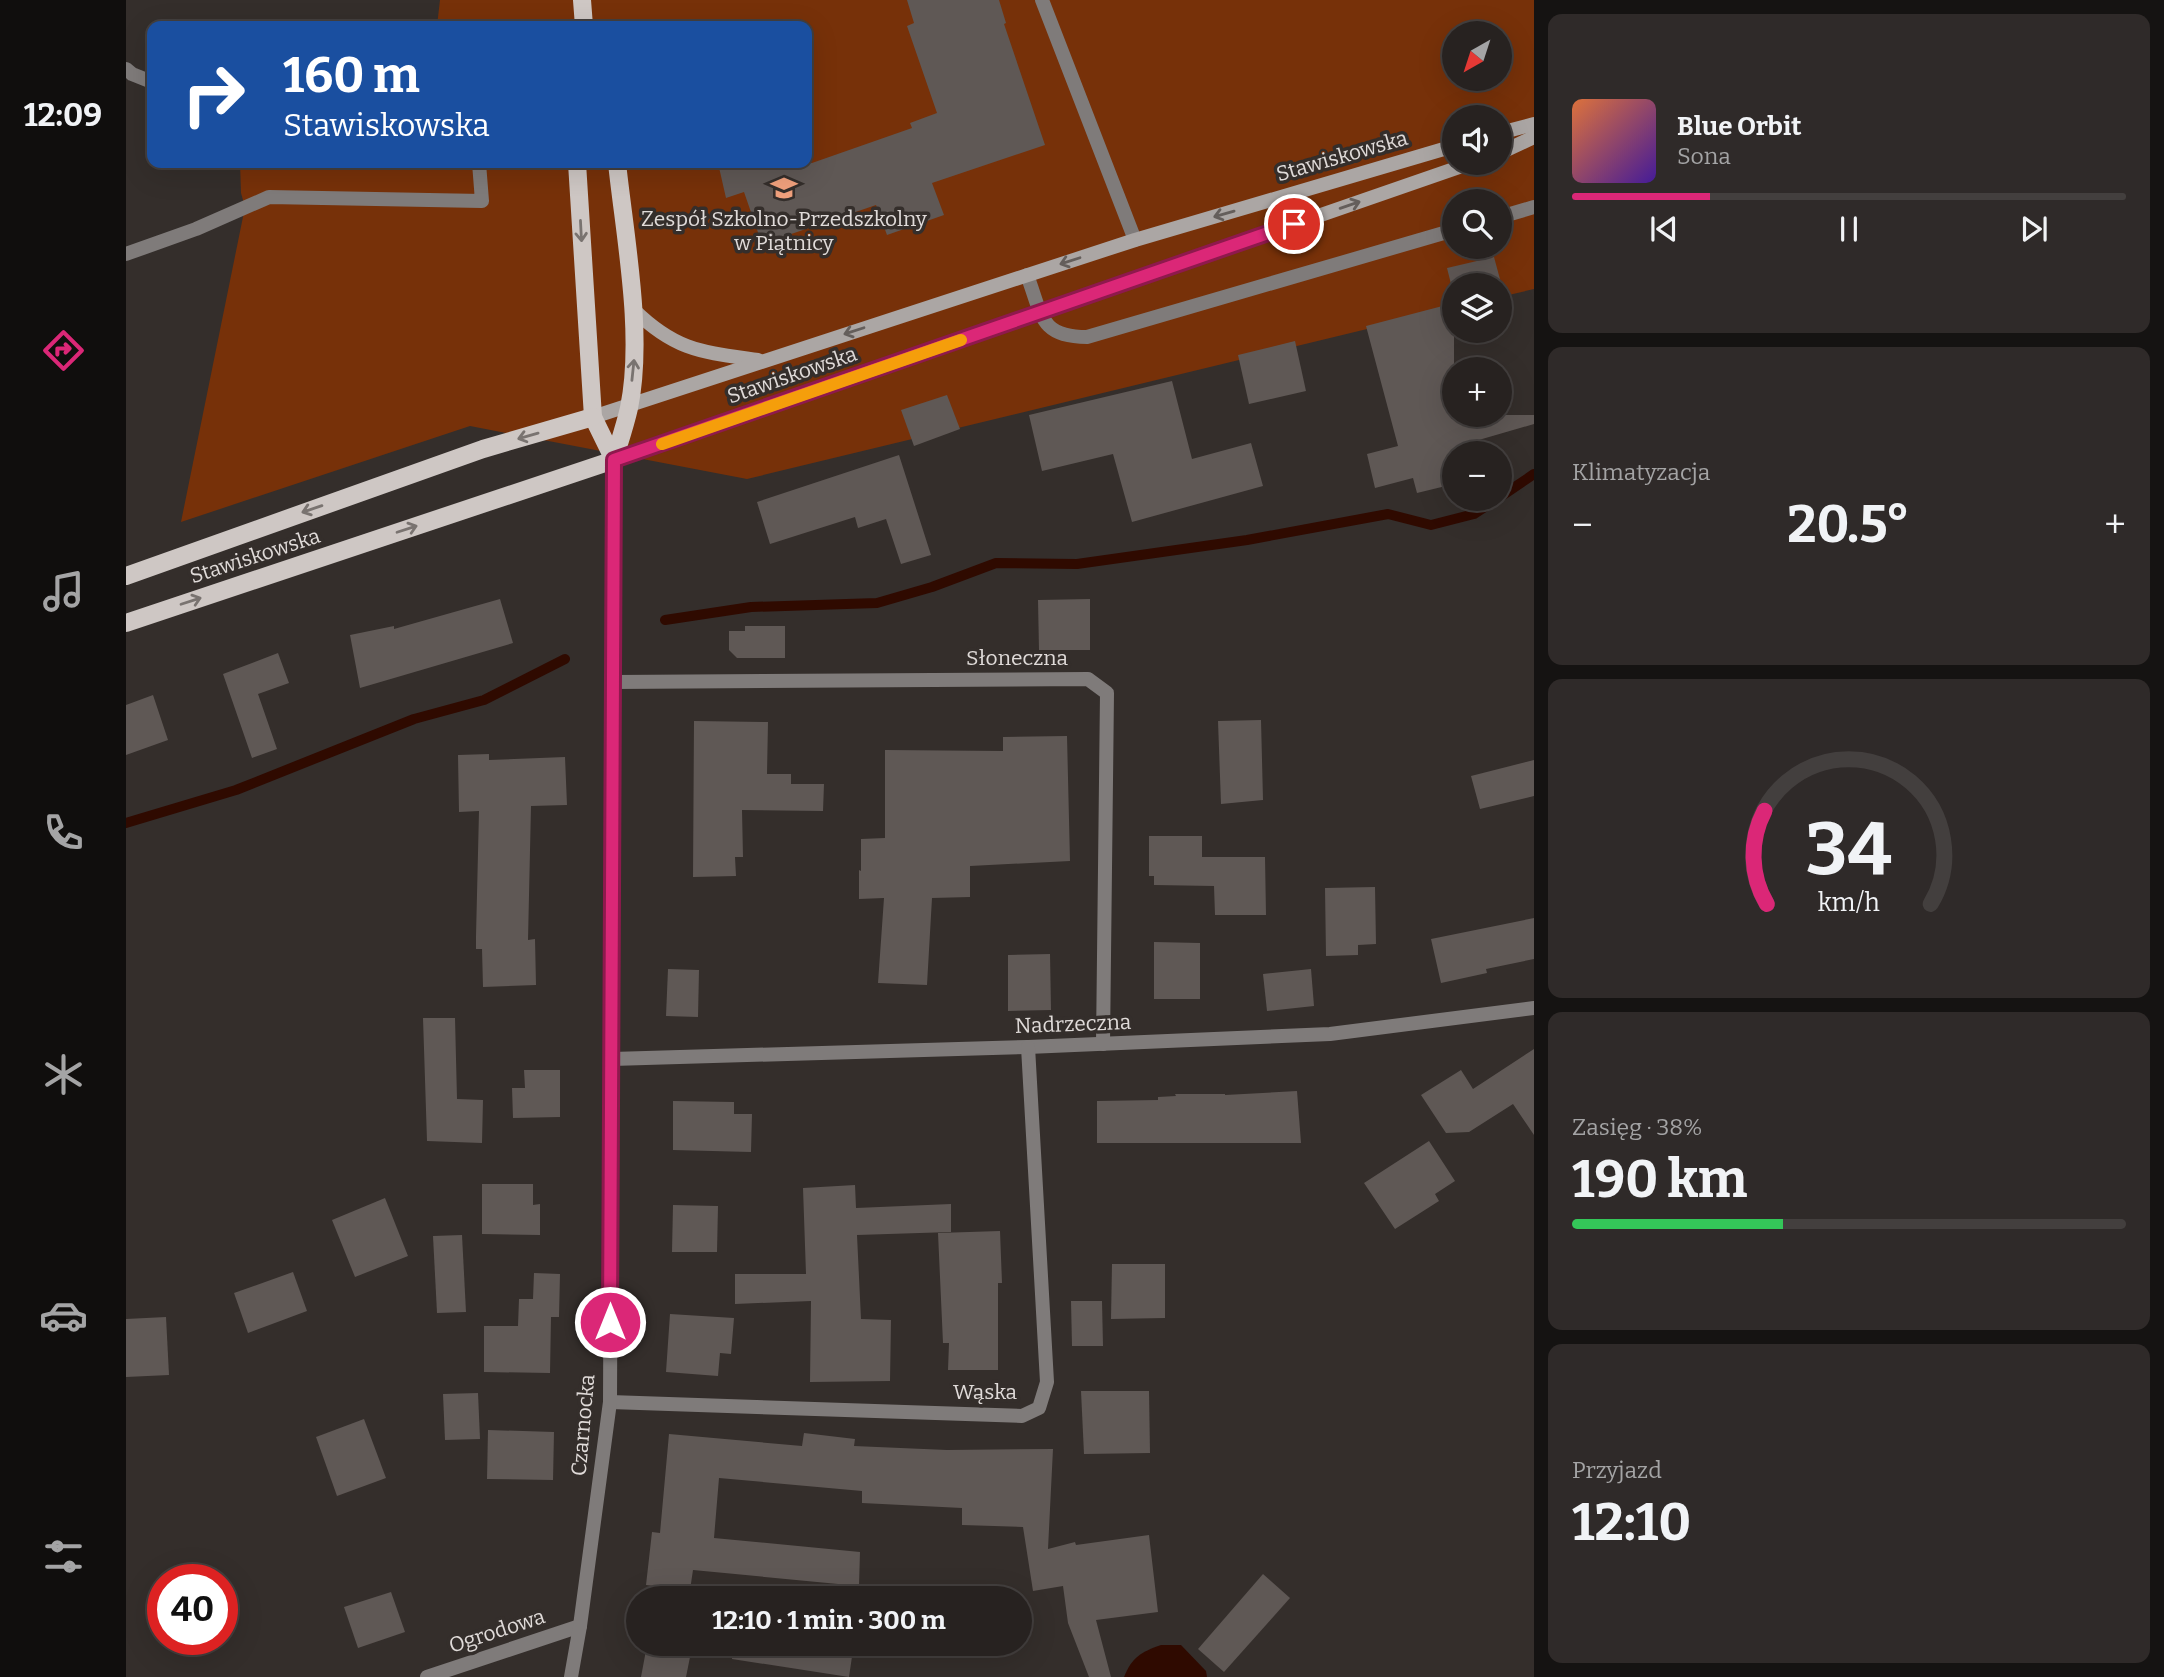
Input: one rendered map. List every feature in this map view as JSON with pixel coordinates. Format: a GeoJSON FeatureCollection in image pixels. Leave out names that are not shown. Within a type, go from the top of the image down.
{"type":"FeatureCollection","features":[{"type":"Feature","properties":{"kind":"main road"},"geometry":{"type":"LineString","coordinates":[[582,0],[584,21]]}},
{"type":"Feature","properties":{"kind":"main road"},"geometry":{"type":"LineString","coordinates":[[1512,130],[1534,124]]}},
{"type":"Feature","properties":{"kind":"main road"},"geometry":{"type":"LineString","coordinates":[[1512,147],[1534,137]]}},
{"type":"Feature","properties":{"kind":"main road","name":"Stawiskowska"},"geometry":{"type":"LineString","coordinates":[[126,576],[470,453],[629,407],[1135,240],[1442,150]]}},
{"type":"Feature","properties":{"kind":"main road"},"geometry":{"type":"LineString","coordinates":[[577,168],[593,417],[614,460]]}},
{"type":"Feature","properties":{"kind":"main road"},"geometry":{"type":"LineString","coordinates":[[614,460],[629,407],[634,355],[634,310],[618,168]]}},
{"type":"Feature","properties":{"kind":"main road","name":"Stawiskowska"},"geometry":{"type":"LineString","coordinates":[[126,623],[614,460],[1442,173]]}},
{"type":"Feature","properties":{"kind":"main road"},"geometry":{"type":"LineString","coordinates":[[634,310],[653,328],[690,349],[763,361]]}},
{"type":"Feature","properties":{"kind":"street"},"geometry":{"type":"LineString","coordinates":[[1042,0],[1135,240]]}},
{"type":"Feature","properties":{"kind":"street"},"geometry":{"type":"LineString","coordinates":[[126,69],[147,80]]}},
{"type":"Feature","properties":{"kind":"street"},"geometry":{"type":"LineString","coordinates":[[126,254],[196,229],[269,197],[482,201],[479,168]]}},
{"type":"Feature","properties":{"kind":"street"},"geometry":{"type":"LineString","coordinates":[[1512,213],[1534,207]]}},
{"type":"Feature","properties":{"kind":"street"},"geometry":{"type":"LineString","coordinates":[[1027,275],[1045,324],[1067,337],[1087,337],[1442,233]]}},
{"type":"Feature","properties":{"kind":"street","name":"Czarnocka"},"geometry":{"type":"LineString","coordinates":[[570,1677],[580,1626],[610,1402],[614,460]]}},
{"type":"Feature","properties":{"kind":"street","name":"Słoneczna"},"geometry":{"type":"LineString","coordinates":[[614,682],[1088,679],[1107,693],[1103,1044]]}},
{"type":"Feature","properties":{"kind":"street","name":"Nadrzeczna"},"geometry":{"type":"LineString","coordinates":[[612,1059],[1028,1047],[1330,1034],[1534,1008]]}},
{"type":"Feature","properties":{"kind":"street","name":"Wąska"},"geometry":{"type":"LineString","coordinates":[[610,1402],[1022,1416],[1039,1408],[1048,1382],[1028,1047]]}},
{"type":"Feature","properties":{"kind":"street","name":"Ogrodowa"},"geometry":{"type":"LineString","coordinates":[[427,1677],[580,1626]]}},
{"type":"Feature","properties":{"kind":"shaded area"},"geometry":{"type":"Polygon","coordinates":[[[440,0],[1534,0],[1534,289],[1512,294],[1512,273],[1442,273],[1442,311],[747,479],[470,426],[181,522],[245,207],[241,193],[240,168],[812,168],[812,21],[438,21],[440,0]]]}},
{"type":"Feature","properties":{"kind":"shaded area"},"geometry":{"type":"Polygon","coordinates":[[[1161,1645],[1181,1645],[1206,1671],[1207,1677],[1124,1677],[1138,1656],[1161,1645]]]}},
{"type":"Feature","properties":{"kind":"building"},"geometry":{"type":"Polygon","coordinates":[[[907,0],[999,0],[1006,23],[1004,24],[1045,145],[932,183],[944,215],[887,235],[876,205],[762,244],[744,192],[726,198],[719,168],[812,168],[812,163],[912,128],[910,123],[937,113],[907,26],[914,23],[907,0]]]}},
{"type":"Feature","properties":{"kind":"building"},"geometry":{"type":"Polygon","coordinates":[[[1495,259],[1498,273],[1448,273],[1447,268],[1495,259]]]}},
{"type":"Feature","properties":{"kind":"building"},"geometry":{"type":"Polygon","coordinates":[[[1442,306],[1442,343],[1454,343],[1454,357],[1442,357],[1442,427],[1512,427],[1512,415],[1534,415],[1534,424],[1475,441],[1442,441],[1442,487],[1417,493],[1413,478],[1375,488],[1367,454],[1398,446],[1366,326],[1442,306]]]}},
{"type":"Feature","properties":{"kind":"building"},"geometry":{"type":"Polygon","coordinates":[[[1295,341],[1306,391],[1249,404],[1238,355],[1295,341]]]}},
{"type":"Feature","properties":{"kind":"building"},"geometry":{"type":"Polygon","coordinates":[[[1172,381],[1192,459],[1251,443],[1263,486],[1132,522],[1113,454],[1042,471],[1029,415],[1172,381]]]}},
{"type":"Feature","properties":{"kind":"building"},"geometry":{"type":"Polygon","coordinates":[[[947,395],[960,429],[914,446],[901,410],[947,395]]]}},
{"type":"Feature","properties":{"kind":"building"},"geometry":{"type":"Polygon","coordinates":[[[899,455],[931,555],[901,564],[886,519],[858,528],[855,517],[770,544],[757,502],[899,455]]]}},
{"type":"Feature","properties":{"kind":"building"},"geometry":{"type":"Polygon","coordinates":[[[500,599],[513,643],[360,688],[350,635],[394,626],[394,629],[500,599]]]}},
{"type":"Feature","properties":{"kind":"building"},"geometry":{"type":"Polygon","coordinates":[[[1090,599],[1090,650],[1039,650],[1038,600],[1090,599]]]}},
{"type":"Feature","properties":{"kind":"building"},"geometry":{"type":"Polygon","coordinates":[[[745,626],[785,626],[785,658],[737,658],[729,650],[729,631],[745,631],[745,626]]]}},
{"type":"Feature","properties":{"kind":"building"},"geometry":{"type":"Polygon","coordinates":[[[278,653],[289,683],[258,694],[277,749],[252,758],[223,674],[278,653]]]}},
{"type":"Feature","properties":{"kind":"building"},"geometry":{"type":"Polygon","coordinates":[[[153,695],[168,740],[126,755],[126,705],[153,695]]]}},
{"type":"Feature","properties":{"kind":"building"},"geometry":{"type":"Polygon","coordinates":[[[1261,720],[1263,800],[1221,804],[1218,721],[1261,720]]]}},
{"type":"Feature","properties":{"kind":"building"},"geometry":{"type":"Polygon","coordinates":[[[694,721],[768,722],[767,774],[791,774],[791,784],[824,784],[823,811],[742,810],[743,857],[735,857],[736,876],[693,877],[694,721]]]}},
{"type":"Feature","properties":{"kind":"building"},"geometry":{"type":"Polygon","coordinates":[[[1067,736],[1070,861],[970,866],[970,897],[932,898],[927,985],[878,983],[884,898],[859,899],[859,870],[861,871],[861,839],[885,838],[885,750],[1003,751],[1003,737],[1067,736]]]}},
{"type":"Feature","properties":{"kind":"building"},"geometry":{"type":"Polygon","coordinates":[[[489,754],[489,760],[565,757],[567,805],[531,806],[528,940],[535,939],[536,985],[483,987],[482,949],[476,949],[479,811],[459,812],[458,755],[489,754]]]}},
{"type":"Feature","properties":{"kind":"building"},"geometry":{"type":"Polygon","coordinates":[[[1534,760],[1534,796],[1480,809],[1471,776],[1534,760]]]}},
{"type":"Feature","properties":{"kind":"building"},"geometry":{"type":"Polygon","coordinates":[[[1149,836],[1202,836],[1202,857],[1265,857],[1266,915],[1215,915],[1214,886],[1154,885],[1154,876],[1149,876],[1149,836]]]}},
{"type":"Feature","properties":{"kind":"building"},"geometry":{"type":"Polygon","coordinates":[[[1375,887],[1376,944],[1358,945],[1358,955],[1326,956],[1325,888],[1375,887]]]}},
{"type":"Feature","properties":{"kind":"building"},"geometry":{"type":"Polygon","coordinates":[[[1534,918],[1534,959],[1486,969],[1487,973],[1441,983],[1431,939],[1534,918]]]}},
{"type":"Feature","properties":{"kind":"building"},"geometry":{"type":"Polygon","coordinates":[[[1154,942],[1200,943],[1200,999],[1154,999],[1154,942]]]}},
{"type":"Feature","properties":{"kind":"building"},"geometry":{"type":"Polygon","coordinates":[[[1050,954],[1051,1010],[1008,1011],[1008,955],[1050,954]]]}},
{"type":"Feature","properties":{"kind":"building"},"geometry":{"type":"Polygon","coordinates":[[[668,969],[699,970],[698,1017],[666,1016],[668,969]]]}},
{"type":"Feature","properties":{"kind":"building"},"geometry":{"type":"Polygon","coordinates":[[[1311,969],[1314,1006],[1267,1011],[1263,974],[1311,969]]]}},
{"type":"Feature","properties":{"kind":"building"},"geometry":{"type":"Polygon","coordinates":[[[423,1018],[455,1018],[457,1099],[483,1100],[482,1143],[427,1141],[423,1018]]]}},
{"type":"Feature","properties":{"kind":"building"},"geometry":{"type":"Polygon","coordinates":[[[1534,1049],[1534,1135],[1513,1104],[1469,1132],[1446,1133],[1421,1095],[1461,1070],[1473,1089],[1534,1049]]]}},
{"type":"Feature","properties":{"kind":"building"},"geometry":{"type":"Polygon","coordinates":[[[524,1070],[560,1070],[560,1117],[513,1118],[512,1088],[525,1088],[524,1070]]]}},
{"type":"Feature","properties":{"kind":"building"},"geometry":{"type":"Polygon","coordinates":[[[1297,1091],[1301,1143],[1097,1143],[1097,1101],[1158,1100],[1158,1097],[1176,1096],[1175,1094],[1225,1095],[1297,1091]]]}},
{"type":"Feature","properties":{"kind":"building"},"geometry":{"type":"Polygon","coordinates":[[[673,1101],[734,1102],[734,1114],[752,1114],[751,1152],[673,1150],[673,1101]]]}},
{"type":"Feature","properties":{"kind":"building"},"geometry":{"type":"Polygon","coordinates":[[[1429,1141],[1455,1181],[1435,1194],[1439,1201],[1395,1229],[1364,1183],[1429,1141]]]}},
{"type":"Feature","properties":{"kind":"building"},"geometry":{"type":"Polygon","coordinates":[[[482,1184],[533,1184],[533,1205],[540,1204],[540,1235],[482,1234],[482,1184]]]}},
{"type":"Feature","properties":{"kind":"building"},"geometry":{"type":"Polygon","coordinates":[[[855,1185],[856,1208],[951,1204],[951,1232],[857,1235],[861,1319],[891,1320],[890,1381],[810,1382],[811,1301],[735,1304],[735,1274],[806,1274],[803,1188],[855,1185]]]}},
{"type":"Feature","properties":{"kind":"building"},"geometry":{"type":"Polygon","coordinates":[[[385,1198],[408,1256],[355,1277],[332,1220],[385,1198]]]}},
{"type":"Feature","properties":{"kind":"building"},"geometry":{"type":"Polygon","coordinates":[[[673,1205],[718,1206],[717,1252],[672,1252],[673,1205]]]}},
{"type":"Feature","properties":{"kind":"building"},"geometry":{"type":"Polygon","coordinates":[[[1000,1231],[1002,1283],[998,1283],[998,1370],[948,1370],[949,1343],[943,1343],[938,1233],[1000,1231]]]}},
{"type":"Feature","properties":{"kind":"building"},"geometry":{"type":"Polygon","coordinates":[[[462,1235],[466,1312],[437,1313],[433,1236],[462,1235]]]}},
{"type":"Feature","properties":{"kind":"building"},"geometry":{"type":"Polygon","coordinates":[[[1112,1264],[1165,1264],[1165,1318],[1111,1319],[1112,1264]]]}},
{"type":"Feature","properties":{"kind":"building"},"geometry":{"type":"Polygon","coordinates":[[[293,1272],[307,1311],[248,1333],[234,1293],[293,1272]]]}},
{"type":"Feature","properties":{"kind":"building"},"geometry":{"type":"Polygon","coordinates":[[[534,1273],[560,1274],[559,1317],[551,1317],[550,1373],[484,1372],[484,1326],[518,1326],[519,1299],[533,1299],[534,1273]]]}},
{"type":"Feature","properties":{"kind":"building"},"geometry":{"type":"Polygon","coordinates":[[[1071,1301],[1102,1301],[1103,1346],[1072,1346],[1071,1301]]]}},
{"type":"Feature","properties":{"kind":"building"},"geometry":{"type":"Polygon","coordinates":[[[670,1314],[734,1318],[731,1354],[720,1353],[718,1376],[666,1372],[670,1314]]]}},
{"type":"Feature","properties":{"kind":"building"},"geometry":{"type":"Polygon","coordinates":[[[166,1317],[169,1375],[126,1377],[126,1319],[166,1317]]]}},
{"type":"Feature","properties":{"kind":"building"},"geometry":{"type":"Polygon","coordinates":[[[1081,1391],[1149,1391],[1150,1453],[1084,1454],[1081,1391]]]}},
{"type":"Feature","properties":{"kind":"building"},"geometry":{"type":"Polygon","coordinates":[[[478,1393],[480,1439],[445,1440],[443,1394],[478,1393]]]}},
{"type":"Feature","properties":{"kind":"building"},"geometry":{"type":"Polygon","coordinates":[[[364,1419],[386,1478],[337,1496],[316,1437],[364,1419]]]}},
{"type":"Feature","properties":{"kind":"building"},"geometry":{"type":"Polygon","coordinates":[[[488,1430],[554,1432],[553,1480],[487,1479],[488,1430]]]}},
{"type":"Feature","properties":{"kind":"building"},"geometry":{"type":"Polygon","coordinates":[[[804,1433],[855,1439],[854,1446],[947,1450],[1053,1449],[1048,1549],[1075,1542],[1076,1545],[1149,1535],[1158,1612],[1096,1620],[1111,1677],[1089,1677],[1068,1623],[1063,1586],[1033,1591],[1023,1527],[962,1525],[962,1508],[862,1503],[862,1491],[719,1478],[714,1538],[860,1552],[859,1586],[693,1570],[691,1586],[646,1585],[652,1532],[660,1533],[669,1434],[802,1446],[804,1433]]]}},
{"type":"Feature","properties":{"kind":"building"},"geometry":{"type":"Polygon","coordinates":[[[1263,1574],[1290,1598],[1224,1672],[1198,1649],[1263,1574]]]}},
{"type":"Feature","properties":{"kind":"building"},"geometry":{"type":"Polygon","coordinates":[[[391,1592],[405,1632],[358,1648],[344,1607],[391,1592]]]}},
{"type":"Feature","properties":{"kind":"building"},"geometry":{"type":"Polygon","coordinates":[[[645,1656],[690,1656],[686,1677],[641,1677],[645,1656]]]}},
{"type":"Feature","properties":{"kind":"building"},"geometry":{"type":"Polygon","coordinates":[[[732,1656],[852,1656],[849,1677],[732,1659],[732,1656]]]}},
{"type":"Feature","properties":{"kind":"waterway"},"geometry":{"type":"LineString","coordinates":[[1512,489],[1534,474]]}},
{"type":"Feature","properties":{"kind":"waterway"},"geometry":{"type":"LineString","coordinates":[[665,620],[751,607],[877,603],[932,587],[996,563],[1077,564],[1247,540],[1388,514],[1431,525],[1479,511]]}},
{"type":"Feature","properties":{"kind":"waterway"},"geometry":{"type":"LineString","coordinates":[[126,823],[236,790],[414,719],[484,700],[565,659]]}},
{"type":"Feature","properties":{"kind":"slow traffic"},"geometry":{"type":"LineString","coordinates":[[662,444],[961,340]]}},
{"type":"Feature","properties":{"kind":"place","name":"Zespół Szkolno-Przedszkolny w Piątnicy"},"geometry":{"type":"Point","coordinates":[784,188]}},
{"type":"Feature","properties":{"kind":"route"},"geometry":{"type":"LineString","coordinates":[[610,1322],[614,460],[1294,224]]}}]}
